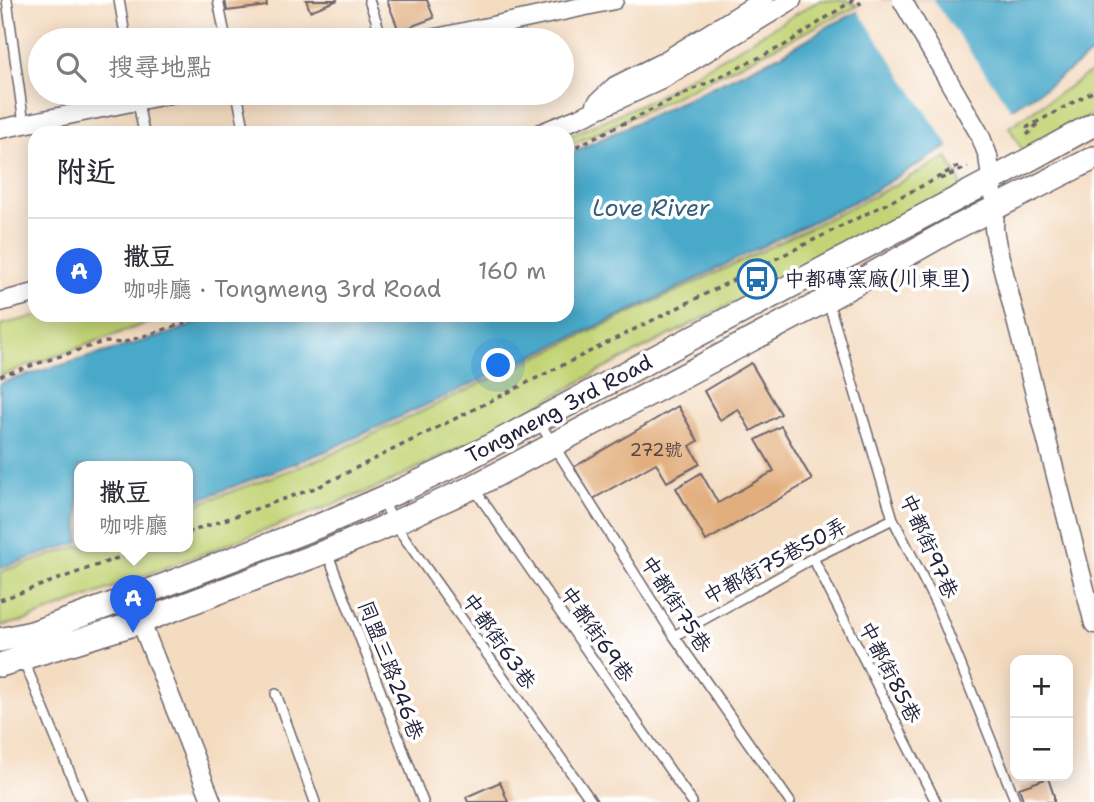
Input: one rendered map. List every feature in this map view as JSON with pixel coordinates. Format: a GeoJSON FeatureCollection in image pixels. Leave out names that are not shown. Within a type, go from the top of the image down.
{"type":"FeatureCollection","features":[{"type":"Feature","properties":{"kind":"street"},"geometry":{"type":"LineString","coordinates":[[483,28],[614,0]]}},
{"type":"Feature","properties":{"kind":"street"},"geometry":{"type":"LineString","coordinates":[[558,126],[659,81],[792,0]]}},
{"type":"Feature","properties":{"kind":"street"},"geometry":{"type":"LineString","coordinates":[[902,0],[980,135],[988,156],[997,246],[1094,624]]}},
{"type":"Feature","properties":{"kind":"street"},"geometry":{"type":"LineString","coordinates":[[583,116],[615,86],[663,62],[758,1]]}},
{"type":"Feature","properties":{"kind":"street"},"geometry":{"type":"LineString","coordinates":[[0,129],[24,124],[46,126],[112,105]]}},
{"type":"Feature","properties":{"kind":"street","name":"Tongmeng 3rd Road"},"geometry":{"type":"LineString","coordinates":[[0,640],[32,633],[321,525],[457,464],[1094,124]]}},
{"type":"Feature","properties":{"kind":"street","name":"Tongmeng 3rd Road"},"geometry":{"type":"LineString","coordinates":[[0,665],[141,622],[394,523],[553,445],[828,299],[951,230],[1094,158]]}},
{"type":"Feature","properties":{"kind":"street"},"geometry":{"type":"LineString","coordinates":[[0,302],[28,295]]}},
{"type":"Feature","properties":{"kind":"street"},"geometry":{"type":"LineString","coordinates":[[131,597],[212,802]]}},
{"type":"Feature","properties":{"kind":"lane"},"geometry":{"type":"LineString","coordinates":[[7,0],[24,124]]}},
{"type":"Feature","properties":{"kind":"lane"},"geometry":{"type":"LineString","coordinates":[[119,0],[124,28]]}},
{"type":"Feature","properties":{"kind":"lane"},"geometry":{"type":"LineString","coordinates":[[218,0],[224,28]]}},
{"type":"Feature","properties":{"kind":"lane"},"geometry":{"type":"LineString","coordinates":[[369,0],[379,28]]}},
{"type":"Feature","properties":{"kind":"lane"},"geometry":{"type":"LineString","coordinates":[[139,105],[143,126]]}},
{"type":"Feature","properties":{"kind":"lane"},"geometry":{"type":"LineString","coordinates":[[239,105],[244,126]]}},
{"type":"Feature","properties":{"kind":"lane","name":"中都街97巷"},"geometry":{"type":"LineString","coordinates":[[828,299],[893,519],[937,606],[1016,802]]}},
{"type":"Feature","properties":{"kind":"lane","name":"中都街75巷"},"geometry":{"type":"LineString","coordinates":[[538,421],[674,636],[790,802]]}},
{"type":"Feature","properties":{"kind":"lane","name":"中都街69巷"},"geometry":{"type":"LineString","coordinates":[[473,486],[692,802]]}},
{"type":"Feature","properties":{"kind":"lane","name":"中都街63巷"},"geometry":{"type":"LineString","coordinates":[[382,498],[394,523],[592,802]]}},
{"type":"Feature","properties":{"kind":"lane","name":"中都街75巷50弄"},"geometry":{"type":"LineString","coordinates":[[674,636],[813,558],[893,519]]}},
{"type":"Feature","properties":{"kind":"lane","name":"同盟三路246巷"},"geometry":{"type":"LineString","coordinates":[[327,551],[423,802]]}},
{"type":"Feature","properties":{"kind":"lane","name":"中都街85巷"},"geometry":{"type":"LineString","coordinates":[[813,558],[936,802]]}},
{"type":"Feature","properties":{"kind":"lane"},"geometry":{"type":"LineString","coordinates":[[23,659],[82,802]]}},
{"type":"Feature","properties":{"kind":"lane"},"geometry":{"type":"LineString","coordinates":[[276,694],[315,802]]}},
{"type":"Feature","properties":{"kind":"path"},"geometry":{"type":"LineString","coordinates":[[574,148],[785,45],[853,0],[862,5]]}},
{"type":"Feature","properties":{"kind":"path"},"geometry":{"type":"LineString","coordinates":[[1026,128],[1094,91]]}},
{"type":"Feature","properties":{"kind":"path"},"geometry":{"type":"LineString","coordinates":[[193,531],[318,487],[958,166]]}},
{"type":"Feature","properties":{"kind":"path"},"geometry":{"type":"LineString","coordinates":[[0,376],[103,342],[122,343],[188,322]]}},
{"type":"Feature","properties":{"kind":"path"},"geometry":{"type":"LineString","coordinates":[[0,600],[134,552]]}},
{"type":"Feature","properties":{"kind":"green space"},"geometry":{"type":"Polygon","coordinates":[[[820,0],[847,0],[858,6],[574,144],[574,134],[654,98],[820,0]]]}},
{"type":"Feature","properties":{"kind":"green space"},"geometry":{"type":"Polygon","coordinates":[[[1094,70],[1094,114],[1024,153],[1009,127],[1094,70]]]}},
{"type":"Feature","properties":{"kind":"green space"},"geometry":{"type":"Polygon","coordinates":[[[947,157],[960,181],[960,188],[603,369],[493,431],[379,487],[24,621],[0,626],[0,572],[74,548],[74,552],[193,552],[193,506],[323,458],[870,198],[947,157]]]}},
{"type":"Feature","properties":{"kind":"green space"},"geometry":{"type":"Polygon","coordinates":[[[28,318],[28,322],[150,322],[0,376],[0,325],[28,318]]]}},
{"type":"Feature","properties":{"kind":"water","name":"Love River"},"geometry":{"type":"Polygon","coordinates":[[[882,0],[1094,0],[1094,52],[1045,88],[867,195],[645,304],[324,452],[193,502],[193,461],[74,461],[74,544],[0,568],[0,383],[171,333],[199,322],[574,322],[574,152],[780,55],[831,25],[882,0]]]}},
{"type":"Feature","properties":{"kind":"pier"},"geometry":{"type":"Polygon","coordinates":[[[874,0],[933,0],[1013,112],[951,149],[857,9],[874,0]]]}},
{"type":"Feature","properties":{"kind":"building"},"geometry":{"type":"Polygon","coordinates":[[[225,0],[266,0],[267,6],[227,11],[225,0]]]}},
{"type":"Feature","properties":{"kind":"building"},"geometry":{"type":"Polygon","coordinates":[[[306,0],[338,0],[310,11],[306,0]]]}},
{"type":"Feature","properties":{"kind":"building"},"geometry":{"type":"Polygon","coordinates":[[[387,0],[427,0],[434,18],[407,28],[398,28],[387,0]]]}},
{"type":"Feature","properties":{"kind":"building"},"geometry":{"type":"Polygon","coordinates":[[[751,363],[781,414],[751,431],[738,409],[720,420],[704,391],[751,363]]]}},
{"type":"Feature","properties":{"kind":"building"},"geometry":{"type":"Polygon","coordinates":[[[678,406],[698,441],[690,446],[700,464],[667,482],[656,463],[593,499],[574,467],[678,406]]]}},
{"type":"Feature","properties":{"kind":"building"},"geometry":{"type":"Polygon","coordinates":[[[781,426],[812,480],[706,541],[676,488],[701,473],[718,503],[774,471],[756,440],[781,426]]]}},
{"type":"Feature","properties":{"kind":"building"},"geometry":{"type":"Polygon","coordinates":[[[1039,781],[1049,781],[1054,802],[1024,802],[1019,788],[1039,781]]]}},
{"type":"Feature","properties":{"kind":"building"},"geometry":{"type":"Polygon","coordinates":[[[500,782],[508,802],[468,802],[466,797],[500,782]]]}},
{"type":"Feature","properties":{"kind":"place","name":"中都磚窯廠(川東里)"},"geometry":{"type":"Point","coordinates":[757,279]}},
{"type":"Feature","properties":{"kind":"place","name":"撒豆"},"geometry":{"type":"Point","coordinates":[133,633]}}]}
